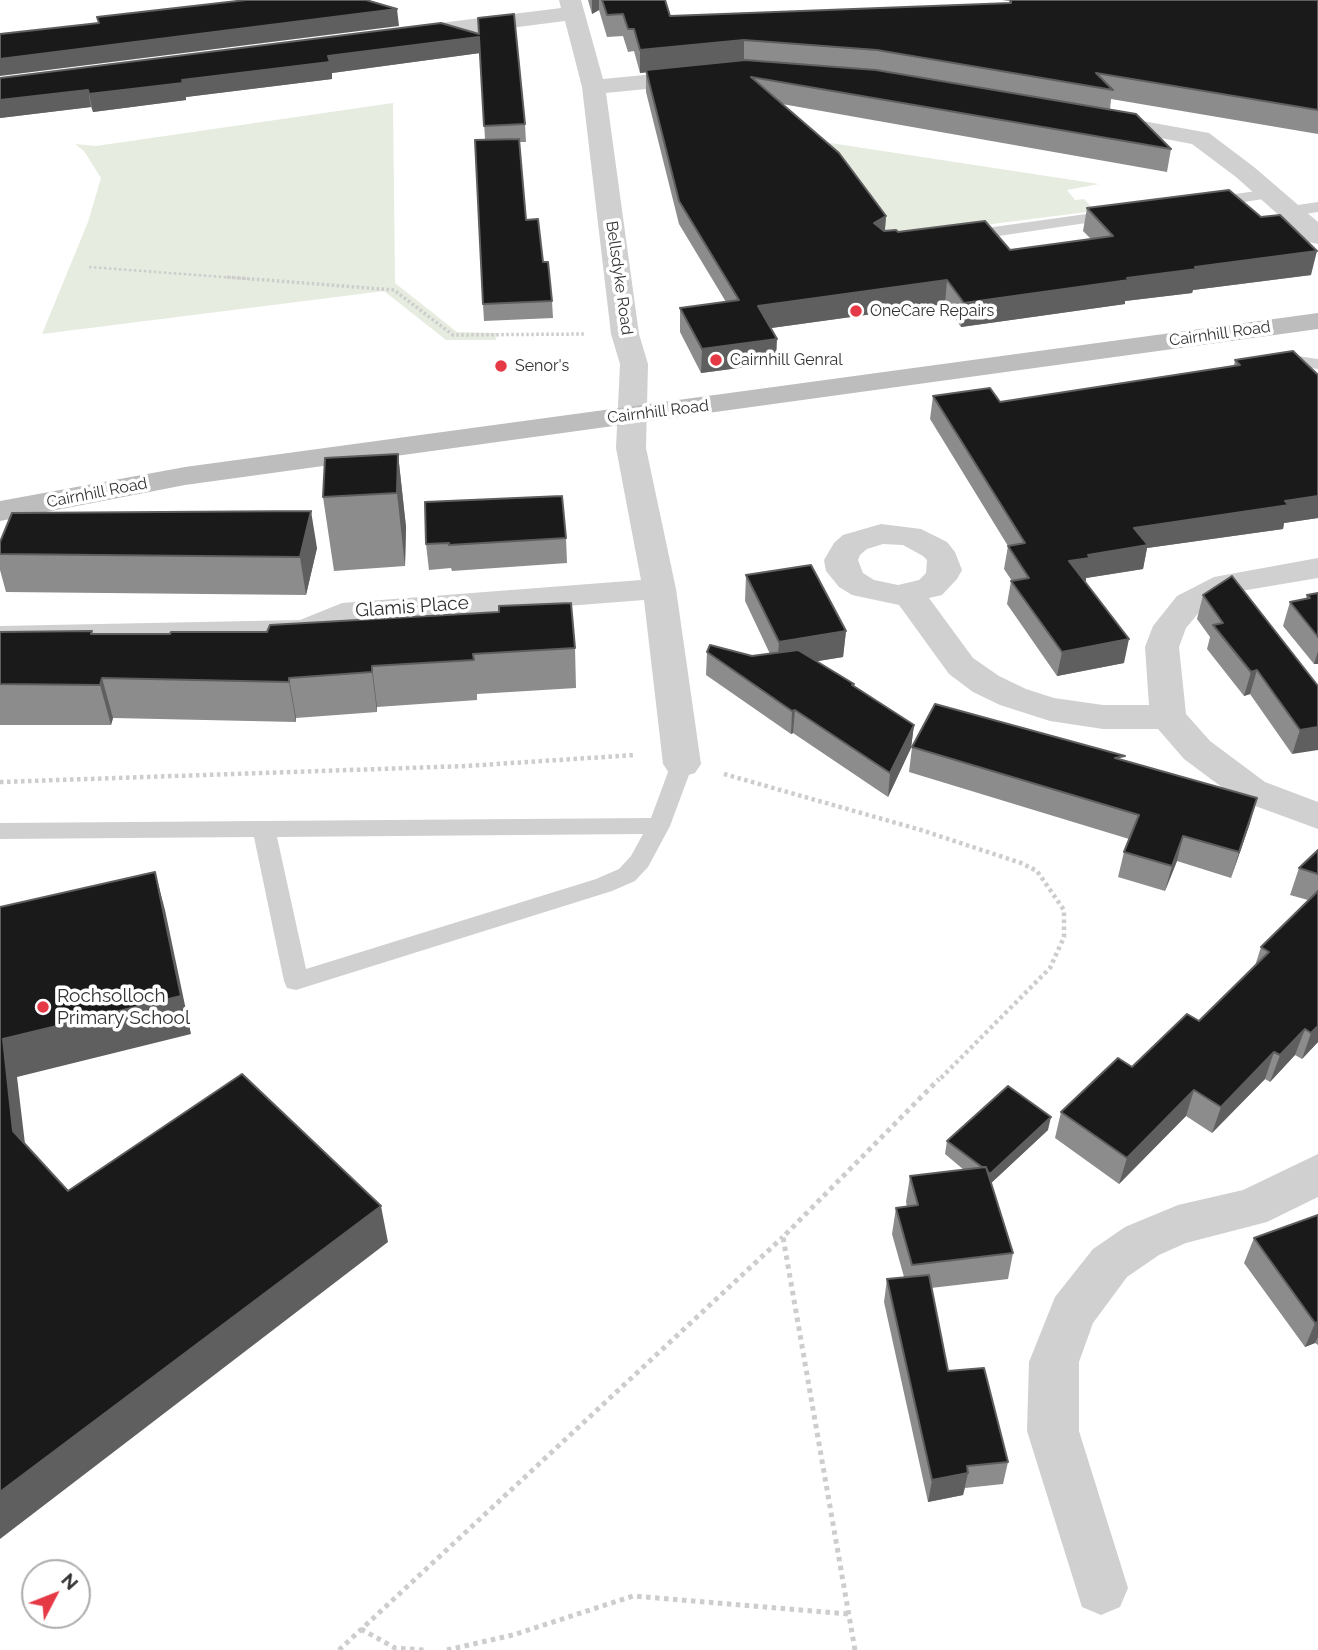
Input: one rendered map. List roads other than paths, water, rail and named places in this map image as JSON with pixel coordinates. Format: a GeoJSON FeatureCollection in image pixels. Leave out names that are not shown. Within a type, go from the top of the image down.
{"type":"FeatureCollection","features":[{"type":"Feature","properties":{"kind":"main road","name":"Cairnhill Road"},"geometry":{"type":"LineString","coordinates":[[0,511],[185,476],[1318,320]]}},
{"type":"Feature","properties":{"kind":"street"},"geometry":{"type":"LineString","coordinates":[[383,37],[572,6]]}},
{"type":"Feature","properties":{"kind":"street","name":"Bellsdyke Road"},"geometry":{"type":"LineString","coordinates":[[572,6],[594,87],[625,334],[634,364],[631,448],[659,589],[682,764]]}},
{"type":"Feature","properties":{"kind":"street"},"geometry":{"type":"LineString","coordinates":[[594,87],[716,75]]}},
{"type":"Feature","properties":{"kind":"street"},"geometry":{"type":"LineString","coordinates":[[1079,117],[1200,138],[1318,236]]}},
{"type":"Feature","properties":{"kind":"street"},"geometry":{"type":"LineString","coordinates":[[1318,568],[1226,584],[1189,603],[1170,626],[1162,647],[1168,717],[1197,750],[1252,791],[1318,816]]}},
{"type":"Feature","properties":{"kind":"street","name":"Glamis Place"},"geometry":{"type":"LineString","coordinates":[[0,637],[306,631],[342,613],[659,589]]}},
{"type":"Feature","properties":{"kind":"street"},"geometry":{"type":"LineString","coordinates":[[908,594],[961,666],[986,684],[1013,697],[1050,709],[1103,717],[1168,717]]}},
{"type":"Feature","properties":{"kind":"street"},"geometry":{"type":"LineString","coordinates":[[1101,1588],[1053,1431],[1054,1362],[1072,1312],[1110,1263],[1142,1241],[1178,1225],[1251,1208],[1318,1173]]}},
{"type":"Feature","properties":{"kind":"lane"},"geometry":{"type":"LineString","coordinates":[[1188,205],[1270,194]]}},
{"type":"Feature","properties":{"kind":"lane"},"geometry":{"type":"LineString","coordinates":[[1291,211],[1318,207]]}},
{"type":"Feature","properties":{"kind":"lane"},"geometry":{"type":"LineString","coordinates":[[948,238],[1134,213]]}},
{"type":"Feature","properties":{"kind":"lane"},"geometry":{"type":"LineString","coordinates":[[1259,361],[1272,358],[1318,364]]}},
{"type":"Feature","properties":{"kind":"lane"},"geometry":{"type":"LineString","coordinates":[[264,831],[296,981],[604,886],[627,875],[640,861],[659,826],[682,764]]}},
{"type":"Feature","properties":{"kind":"lane"},"geometry":{"type":"LineString","coordinates":[[0,831],[659,826]]}},
{"type":"Feature","properties":{"kind":"place","name":"OneCare Repairs"},"geometry":{"type":"Point","coordinates":[856,311]}},
{"type":"Feature","properties":{"kind":"place","name":"Cairnhill Genral"},"geometry":{"type":"Point","coordinates":[716,360]}},
{"type":"Feature","properties":{"kind":"place","name":"Senor's"},"geometry":{"type":"Point","coordinates":[501,366]}},
{"type":"Feature","properties":{"kind":"place","name":"Rochsolloch Primary School"},"geometry":{"type":"Point","coordinates":[43,1007]}}]}
